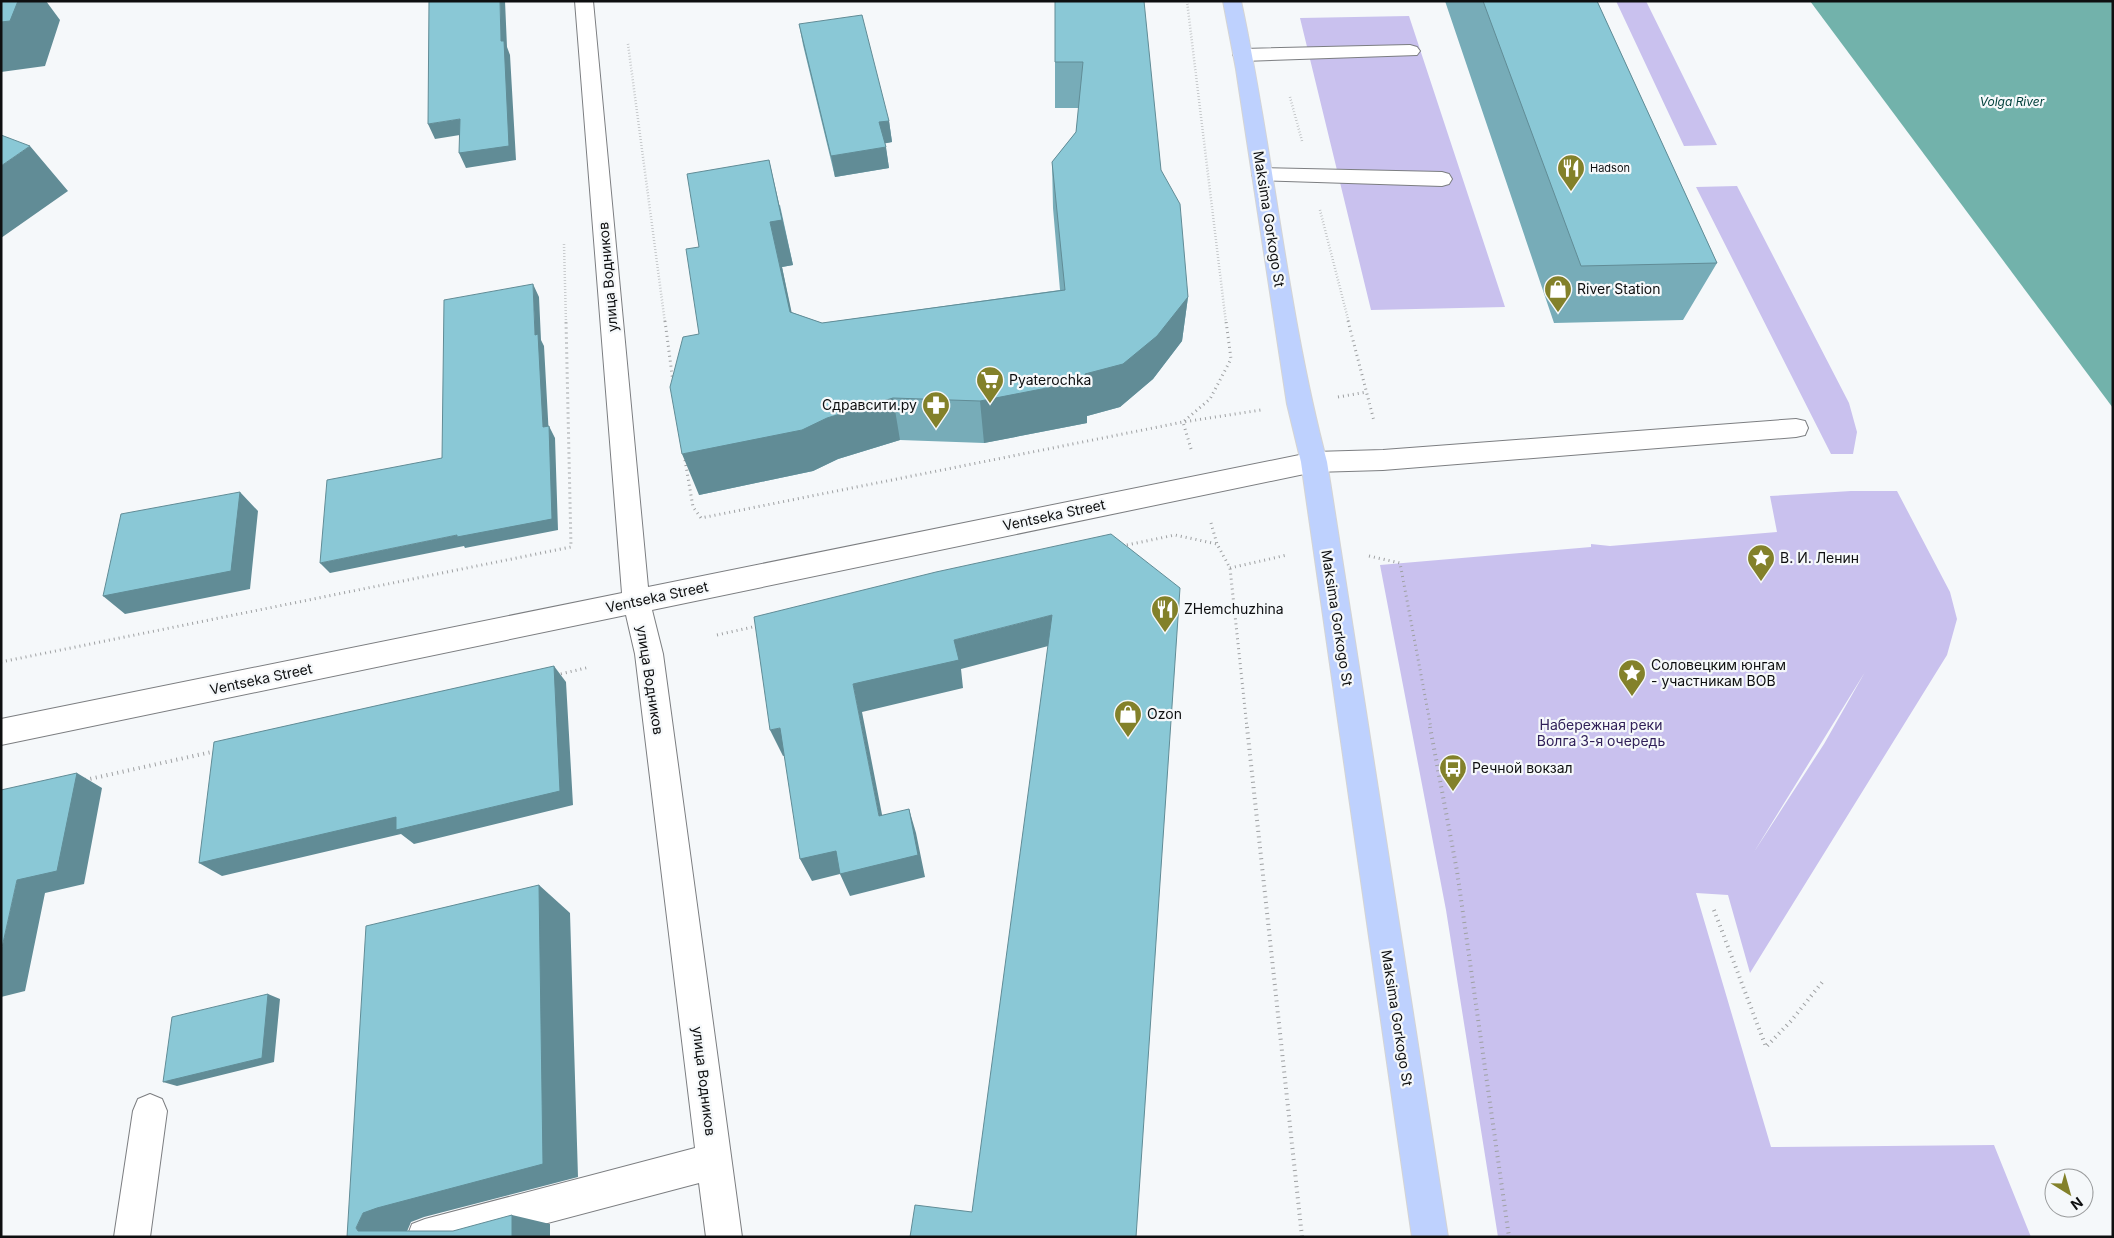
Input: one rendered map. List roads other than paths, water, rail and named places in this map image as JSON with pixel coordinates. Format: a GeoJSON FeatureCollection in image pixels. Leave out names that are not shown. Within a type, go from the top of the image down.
{"type":"FeatureCollection","features":[{"type":"Feature","properties":{"kind":"main road","name":"Maksima Gorkogo St"},"geometry":{"type":"LineString","coordinates":[[1232,1],[1243,55],[1299,404],[1314,462],[1430,1237]]}},
{"type":"Feature","properties":{"kind":"street","name":"улица Водников"},"geometry":{"type":"LineString","coordinates":[[584,1],[636,601],[648,654],[724,1237]]}},
{"type":"Feature","properties":{"kind":"street"},"geometry":{"type":"LineString","coordinates":[[1243,55],[1410,51]]}},
{"type":"Feature","properties":{"kind":"street"},"geometry":{"type":"LineString","coordinates":[[1262,175],[1442,179]]}},
{"type":"Feature","properties":{"kind":"street","name":"Ventseka Street"},"geometry":{"type":"LineString","coordinates":[[1,732],[1314,462],[1383,460],[1796,428]]}},
{"type":"Feature","properties":{"kind":"street"},"geometry":{"type":"LineString","coordinates":[[132,1237],[150,1111]]}},
{"type":"Feature","properties":{"kind":"street"},"geometry":{"type":"LineString","coordinates":[[425,1237],[714,1161]]}},
{"type":"Feature","properties":{"kind":"water","name":"Volga River"},"geometry":{"type":"Polygon","coordinates":[[[1810,1],[2113,1],[2113,408],[1810,1]]]}},
{"type":"Feature","properties":{"kind":"place","name":"Hadson"},"geometry":{"type":"Point","coordinates":[1571,192]}},
{"type":"Feature","properties":{"kind":"place","name":"River Station"},"geometry":{"type":"Point","coordinates":[1558,313]}},
{"type":"Feature","properties":{"kind":"place","name":"Pyaterochka"},"geometry":{"type":"Point","coordinates":[990,404]}},
{"type":"Feature","properties":{"kind":"place","name":"Сдравсити.ру"},"geometry":{"type":"Point","coordinates":[936,429]}},
{"type":"Feature","properties":{"kind":"place","name":"В. И. Ленин"},"geometry":{"type":"Point","coordinates":[1761,582]}},
{"type":"Feature","properties":{"kind":"place","name":"ZHemchuzhina"},"geometry":{"type":"Point","coordinates":[1165,633]}},
{"type":"Feature","properties":{"kind":"place","name":"Соловецким юнгам - участникам ВОВ"},"geometry":{"type":"Point","coordinates":[1632,697]}},
{"type":"Feature","properties":{"kind":"place","name":"Ozon"},"geometry":{"type":"Point","coordinates":[1128,738]}},
{"type":"Feature","properties":{"kind":"place","name":"Речной вокзал"},"geometry":{"type":"Point","coordinates":[1453,792]}},
{"type":"Feature","properties":{"kind":"park label","name":"Набережная реки Волга 3-я очередь"},"geometry":{"type":"Point","coordinates":[1601,734]}}]}
